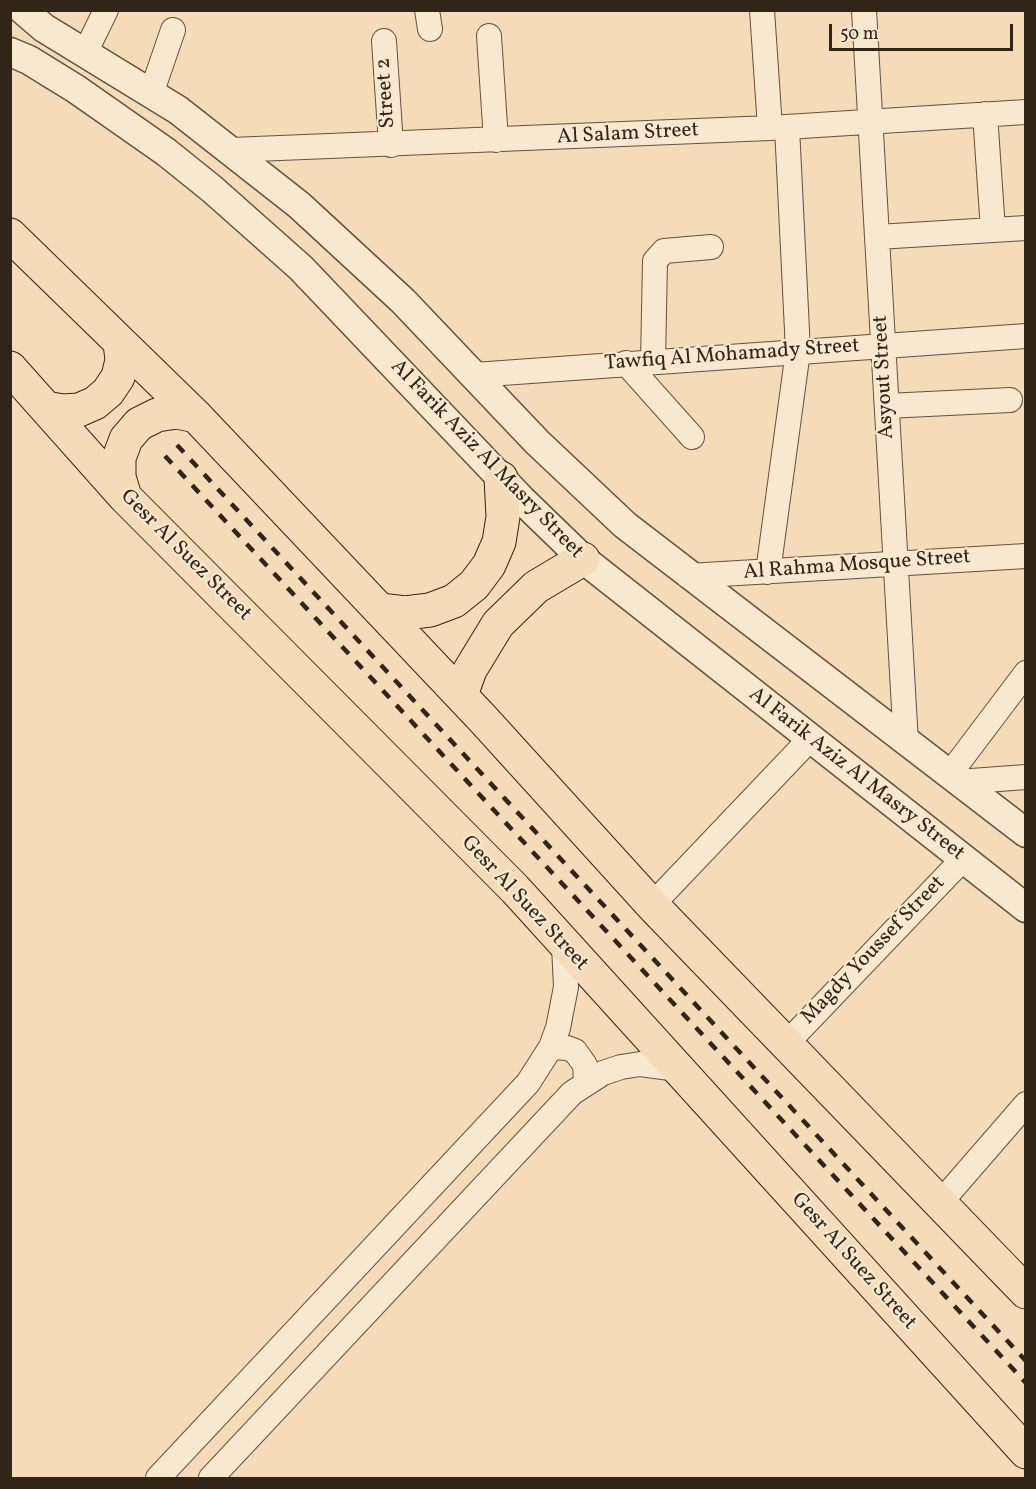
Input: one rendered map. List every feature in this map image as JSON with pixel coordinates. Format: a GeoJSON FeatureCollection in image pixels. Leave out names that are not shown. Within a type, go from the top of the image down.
{"type":"FeatureCollection","features":[{"type":"Feature","properties":{"kind":"main road"},"geometry":{"type":"LineString","coordinates":[[10,234],[196,416],[461,695],[652,905],[1026,1292]]}},
{"type":"Feature","properties":{"kind":"main road"},"geometry":{"type":"LineString","coordinates":[[46,408],[62,411],[79,410],[95,403],[108,392],[118,377],[122,360],[120,343]]}},
{"type":"Feature","properties":{"kind":"main road","name":"Gesr Al Suez Street"},"geometry":{"type":"LineString","coordinates":[[10,368],[125,497],[515,890],[1026,1452]]}},
{"type":"Feature","properties":{"kind":"main road"},"geometry":{"type":"LineString","coordinates":[[125,497],[119,477],[119,458],[126,439],[140,424],[157,415],[177,412],[196,416]]}},
{"type":"Feature","properties":{"kind":"main road"},"geometry":{"type":"LineString","coordinates":[[380,610],[405,614],[430,610],[454,601],[474,585],[489,566],[499,542],[502,517],[501,478]]}},
{"type":"Feature","properties":{"kind":"main road"},"geometry":{"type":"LineString","coordinates":[[461,695],[483,646],[510,611],[536,587],[583,559]]}},
{"type":"Feature","properties":{"kind":"street"},"geometry":{"type":"LineString","coordinates":[[23,10],[44,28],[178,110],[231,150],[357,257],[584,488],[688,576],[1026,833]]}},
{"type":"Feature","properties":{"kind":"street"},"geometry":{"type":"LineString","coordinates":[[84,53],[106,10]]}},
{"type":"Feature","properties":{"kind":"street"},"geometry":{"type":"LineString","coordinates":[[762,10],[778,128],[798,351],[768,572]]}},
{"type":"Feature","properties":{"kind":"street","name":"Asyout Street"},"geometry":{"type":"LineString","coordinates":[[864,10],[906,742]]}},
{"type":"Feature","properties":{"kind":"street"},"geometry":{"type":"LineString","coordinates":[[151,94],[173,30]]}},
{"type":"Feature","properties":{"kind":"street"},"geometry":{"type":"LineString","coordinates":[[489,36],[496,141]]}},
{"type":"Feature","properties":{"kind":"street","name":"Street 2"},"geometry":{"type":"LineString","coordinates":[[384,41],[391,145]]}},
{"type":"Feature","properties":{"kind":"street","name":"Al Farik Aziz Al Masry Street"},"geometry":{"type":"LineString","coordinates":[[10,52],[39,66],[122,120],[166,152],[258,227],[301,268],[501,478],[583,559],[1026,908]]}},
{"type":"Feature","properties":{"kind":"street","name":"Al Salam Street"},"geometry":{"type":"LineString","coordinates":[[231,150],[778,128],[1026,112]]}},
{"type":"Feature","properties":{"kind":"street"},"geometry":{"type":"LineString","coordinates":[[986,114],[993,230]]}},
{"type":"Feature","properties":{"kind":"street"},"geometry":{"type":"LineString","coordinates":[[877,237],[1026,228]]}},
{"type":"Feature","properties":{"kind":"street"},"geometry":{"type":"LineString","coordinates":[[653,361],[655,261],[664,251],[711,247]]}},
{"type":"Feature","properties":{"kind":"street","name":"Tawfiq Al Mohamady Street"},"geometry":{"type":"LineString","coordinates":[[474,375],[1026,336]]}},
{"type":"Feature","properties":{"kind":"street"},"geometry":{"type":"LineString","coordinates":[[626,363],[692,437]]}},
{"type":"Feature","properties":{"kind":"street"},"geometry":{"type":"LineString","coordinates":[[887,406],[1010,400]]}},
{"type":"Feature","properties":{"kind":"street","name":"Al Rahma Mosque Street"},"geometry":{"type":"LineString","coordinates":[[688,576],[1026,556]]}},
{"type":"Feature","properties":{"kind":"street"},"geometry":{"type":"LineString","coordinates":[[954,779],[1026,673]]}},
{"type":"Feature","properties":{"kind":"street"},"geometry":{"type":"LineString","coordinates":[[652,905],[810,739]]}},
{"type":"Feature","properties":{"kind":"street"},"geometry":{"type":"LineString","coordinates":[[954,779],[1026,777]]}},
{"type":"Feature","properties":{"kind":"street","name":"Magdy Youssef Street"},"geometry":{"type":"LineString","coordinates":[[786,1044],[963,859]]}},
{"type":"Feature","properties":{"kind":"street"},"geometry":{"type":"LineString","coordinates":[[158,1479],[528,1083],[551,1047],[564,1007],[566,987],[564,946]]}},
{"type":"Feature","properties":{"kind":"street"},"geometry":{"type":"LineString","coordinates":[[551,1047],[567,1047],[575,1051],[585,1065],[586,1082]]}},
{"type":"Feature","properties":{"kind":"street"},"geometry":{"type":"LineString","coordinates":[[211,1479],[572,1092],[586,1082],[621,1067],[640,1064],[678,1069]]}},
{"type":"Feature","properties":{"kind":"street"},"geometry":{"type":"LineString","coordinates":[[940,1203],[1026,1104]]}},
{"type":"Feature","properties":{"kind":"railway"},"geometry":{"type":"LineString","coordinates":[[177,445],[1026,1361]]}},
{"type":"Feature","properties":{"kind":"railway"},"geometry":{"type":"LineString","coordinates":[[165,456],[1026,1383]]}}]}
